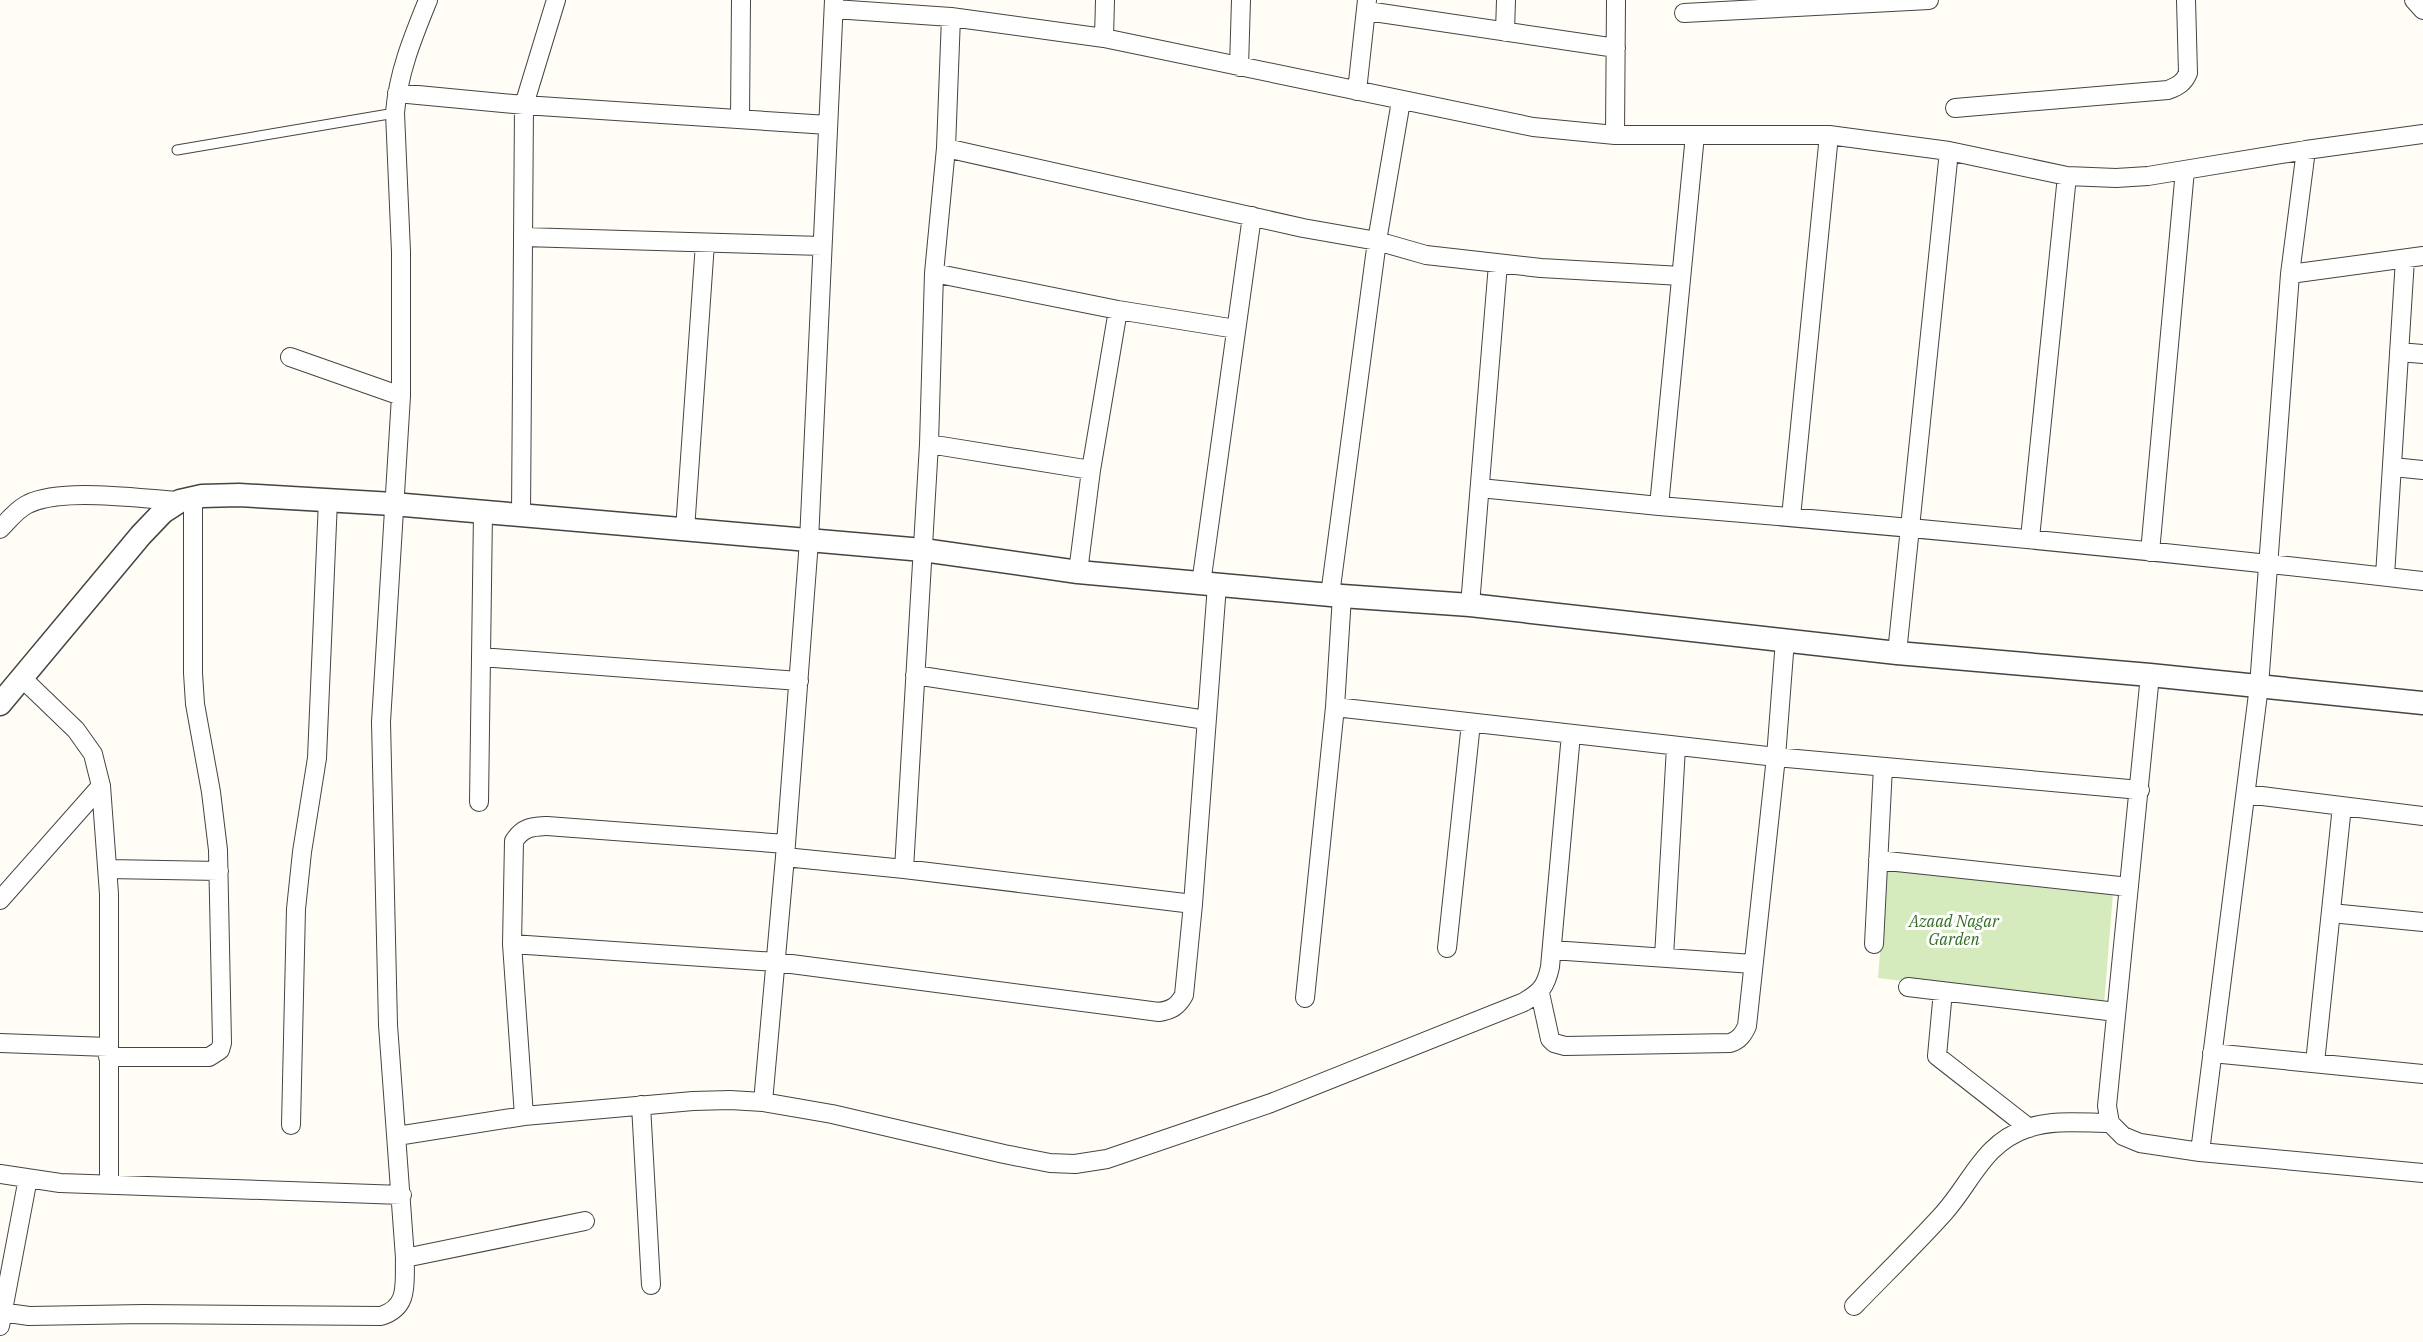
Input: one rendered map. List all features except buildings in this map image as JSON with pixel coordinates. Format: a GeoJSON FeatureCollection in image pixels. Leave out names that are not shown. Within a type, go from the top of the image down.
{"type":"FeatureCollection","features":[{"type":"Feature","properties":{"kind":"street"},"geometry":{"type":"LineString","coordinates":[[28,1178],[1,1317],[144,1314],[381,1317],[392,1313],[401,1305],[405,1258],[388,1025],[381,722],[401,396],[401,252],[395,112],[397,93],[408,50],[428,0]]}},
{"type":"Feature","properties":{"kind":"street"},"geometry":{"type":"LineString","coordinates":[[521,515],[524,105],[556,0]]}},
{"type":"Feature","properties":{"kind":"street"},"geometry":{"type":"LineString","coordinates":[[740,119],[741,0]]}},
{"type":"Feature","properties":{"kind":"street"},"geometry":{"type":"LineString","coordinates":[[1104,38],[1105,0]]}},
{"type":"Feature","properties":{"kind":"street"},"geometry":{"type":"LineString","coordinates":[[1239,67],[1240,0]]}},
{"type":"Feature","properties":{"kind":"street"},"geometry":{"type":"LineString","coordinates":[[1505,32],[1506,0]]}},
{"type":"Feature","properties":{"kind":"street"},"geometry":{"type":"LineString","coordinates":[[1616,0],[1616,135]]}},
{"type":"Feature","properties":{"kind":"street"},"geometry":{"type":"LineString","coordinates":[[1684,13],[1929,0]]}},
{"type":"Feature","properties":{"kind":"street"},"geometry":{"type":"LineString","coordinates":[[1955,108],[2168,90],[2177,87],[2185,81],[2188,73],[2186,0]]}},
{"type":"Feature","properties":{"kind":"street"},"geometry":{"type":"LineString","coordinates":[[2414,0],[2423,10]]}},
{"type":"Feature","properties":{"kind":"street"},"geometry":{"type":"LineString","coordinates":[[763,1102],[786,850],[809,541],[834,4],[1104,38],[1533,127],[1616,135],[1828,135],[1949,151],[2067,177],[2148,176],[2306,150],[2423,135]]}},
{"type":"Feature","properties":{"kind":"street"},"geometry":{"type":"LineString","coordinates":[[1357,92],[1367,5],[1505,32],[1616,48]]}},
{"type":"Feature","properties":{"kind":"street"},"geometry":{"type":"LineString","coordinates":[[904,869],[929,444],[934,273],[946,148],[951,18]]}},
{"type":"Feature","properties":{"kind":"street"},"geometry":{"type":"LineString","coordinates":[[397,93],[524,105],[828,125]]}},
{"type":"Feature","properties":{"kind":"street"},"geometry":{"type":"LineString","coordinates":[[1305,998],[1335,707],[1336,595],[1377,241],[1401,101]]}},
{"type":"Feature","properties":{"kind":"street"},"geometry":{"type":"LineString","coordinates":[[1659,506],[1695,135]]}},
{"type":"Feature","properties":{"kind":"street"},"geometry":{"type":"LineString","coordinates":[[1791,517],[1828,135]]}},
{"type":"Feature","properties":{"kind":"street"},"geometry":{"type":"LineString","coordinates":[[946,148],[1303,228],[1377,241],[1426,255],[1498,264],[1681,276]]}},
{"type":"Feature","properties":{"kind":"street"},"geometry":{"type":"LineString","coordinates":[[2200,1152],[2259,686],[2290,274],[2306,150]]}},
{"type":"Feature","properties":{"kind":"street"},"geometry":{"type":"LineString","coordinates":[[1897,653],[1949,151]]}},
{"type":"Feature","properties":{"kind":"street"},"geometry":{"type":"LineString","coordinates":[[2150,552],[2185,170]]}},
{"type":"Feature","properties":{"kind":"street"},"geometry":{"type":"LineString","coordinates":[[2030,538],[2067,177]]}},
{"type":"Feature","properties":{"kind":"street"},"geometry":{"type":"LineString","coordinates":[[512,944],[776,962],[1159,1012],[1170,1010],[1179,1004],[1184,995],[1193,904],[1206,720],[1209,585],[1236,329],[1252,216]]}},
{"type":"Feature","properties":{"kind":"street"},"geometry":{"type":"LineString","coordinates":[[524,237],[822,246]]}},
{"type":"Feature","properties":{"kind":"street"},"geometry":{"type":"LineString","coordinates":[[685,530],[705,243]]}},
{"type":"Feature","properties":{"kind":"street"},"geometry":{"type":"LineString","coordinates":[[2290,274],[2414,257],[2399,352],[2385,576]]}},
{"type":"Feature","properties":{"kind":"street"},"geometry":{"type":"LineString","coordinates":[[1470,605],[1498,264]]}},
{"type":"Feature","properties":{"kind":"street"},"geometry":{"type":"LineString","coordinates":[[934,273],[1118,310],[1236,329]]}},
{"type":"Feature","properties":{"kind":"street"},"geometry":{"type":"LineString","coordinates":[[1078,572],[1091,470],[1118,310]]}},
{"type":"Feature","properties":{"kind":"street"},"geometry":{"type":"LineString","coordinates":[[2399,352],[2423,354]]}},
{"type":"Feature","properties":{"kind":"street"},"geometry":{"type":"LineString","coordinates":[[290,357],[401,396]]}},
{"type":"Feature","properties":{"kind":"street"},"geometry":{"type":"LineString","coordinates":[[929,444],[1091,470]]}},
{"type":"Feature","properties":{"kind":"street"},"geometry":{"type":"LineString","coordinates":[[2393,467],[2423,470]]}},
{"type":"Feature","properties":{"kind":"street"},"geometry":{"type":"LineString","coordinates":[[1480,488],[2030,538],[2150,552],[2270,562],[2423,581]]}},
{"type":"Feature","properties":{"kind":"street"},"geometry":{"type":"LineString","coordinates":[[0,529],[25,505],[43,498],[76,496],[187,500],[239,495],[393,504],[923,550],[1078,572],[1209,585],[1470,605],[1897,653],[2423,702]]}},
{"type":"Feature","properties":{"kind":"street"},"geometry":{"type":"LineString","coordinates":[[0,704],[141,535],[163,512],[187,500]]}},
{"type":"Feature","properties":{"kind":"street"},"geometry":{"type":"LineString","coordinates":[[0,1043],[209,1057],[220,1050],[222,1027],[219,871],[215,825],[197,714],[193,673],[187,500]]}},
{"type":"Feature","properties":{"kind":"street"},"geometry":{"type":"LineString","coordinates":[[291,1125],[296,909],[302,852],[317,758],[328,500]]}},
{"type":"Feature","properties":{"kind":"street"},"geometry":{"type":"LineString","coordinates":[[479,802],[483,512]]}},
{"type":"Feature","properties":{"kind":"street"},"geometry":{"type":"LineString","coordinates":[[1540,993],[1547,1031],[1554,1043],[1565,1046],[1730,1043],[1743,1035],[1747,1026],[1776,757],[1785,640]]}},
{"type":"Feature","properties":{"kind":"street"},"geometry":{"type":"LineString","coordinates":[[481,657],[799,681]]}},
{"type":"Feature","properties":{"kind":"street"},"geometry":{"type":"LineString","coordinates":[[915,675],[1206,720]]}},
{"type":"Feature","properties":{"kind":"street"},"geometry":{"type":"LineString","coordinates":[[2150,675],[2107,1106],[2110,1123],[2123,1136],[2140,1143],[2200,1152],[2423,1173]]}},
{"type":"Feature","properties":{"kind":"street"},"geometry":{"type":"LineString","coordinates":[[22,678],[76,730],[93,754],[101,786],[108,869],[109,1184]]}},
{"type":"Feature","properties":{"kind":"street"},"geometry":{"type":"LineString","coordinates":[[1335,707],[1676,747],[2140,790]]}},
{"type":"Feature","properties":{"kind":"street"},"geometry":{"type":"LineString","coordinates":[[1447,948],[1471,723]]}},
{"type":"Feature","properties":{"kind":"street"},"geometry":{"type":"LineString","coordinates":[[397,1136],[524,1116],[641,1105],[693,1101],[763,1102],[832,1113],[1004,1154],[1050,1163],[1075,1164],[1107,1159],[1271,1103],[1524,1002],[1540,993],[1547,983],[1552,950],[1571,734]]}},
{"type":"Feature","properties":{"kind":"street"},"geometry":{"type":"LineString","coordinates":[[1664,957],[1676,747]]}},
{"type":"Feature","properties":{"kind":"street"},"geometry":{"type":"LineString","coordinates":[[1874,944],[1883,767]]}},
{"type":"Feature","properties":{"kind":"street"},"geometry":{"type":"LineString","coordinates":[[0,900],[101,786]]}},
{"type":"Feature","properties":{"kind":"street"},"geometry":{"type":"LineString","coordinates":[[2246,794],[2423,816]]}},
{"type":"Feature","properties":{"kind":"street"},"geometry":{"type":"LineString","coordinates":[[2314,1063],[2342,806]]}},
{"type":"Feature","properties":{"kind":"street"},"geometry":{"type":"LineString","coordinates":[[524,1116],[512,944],[514,841],[521,830],[530,827],[547,825],[786,850],[904,869],[1193,904]]}},
{"type":"Feature","properties":{"kind":"street"},"geometry":{"type":"LineString","coordinates":[[1878,860],[2129,887]]}},
{"type":"Feature","properties":{"kind":"street"},"geometry":{"type":"LineString","coordinates":[[108,869],[219,871]]}},
{"type":"Feature","properties":{"kind":"street"},"geometry":{"type":"LineString","coordinates":[[2331,914],[2423,922]]}},
{"type":"Feature","properties":{"kind":"street"},"geometry":{"type":"LineString","coordinates":[[1552,950],[1753,964]]}},
{"type":"Feature","properties":{"kind":"street"},"geometry":{"type":"LineString","coordinates":[[1908,987],[2116,1012]]}},
{"type":"Feature","properties":{"kind":"street"},"geometry":{"type":"LineString","coordinates":[[1943,991],[1937,1056],[2029,1128]]}},
{"type":"Feature","properties":{"kind":"street"},"geometry":{"type":"LineString","coordinates":[[2212,1053],[2423,1074]]}},
{"type":"Feature","properties":{"kind":"street"},"geometry":{"type":"LineString","coordinates":[[641,1105],[651,1285]]}},
{"type":"Feature","properties":{"kind":"street"},"geometry":{"type":"LineString","coordinates":[[1854,1306],[1945,1212],[1975,1169],[2007,1138],[2029,1128],[2052,1123],[2110,1123]]}},
{"type":"Feature","properties":{"kind":"street"},"geometry":{"type":"LineString","coordinates":[[0,1174],[60,1183],[402,1195]]}},
{"type":"Feature","properties":{"kind":"street"},"geometry":{"type":"LineString","coordinates":[[405,1258],[585,1221]]}},
{"type":"Feature","properties":{"kind":"lane"},"geometry":{"type":"LineString","coordinates":[[177,150],[395,112]]}},
{"type":"Feature","properties":{"kind":"green space","name":"Azaad Nagar Garden"},"geometry":{"type":"Polygon","coordinates":[[[1887,865],[2113,893],[2104,1005],[1878,978],[1887,865]]]}}]}
